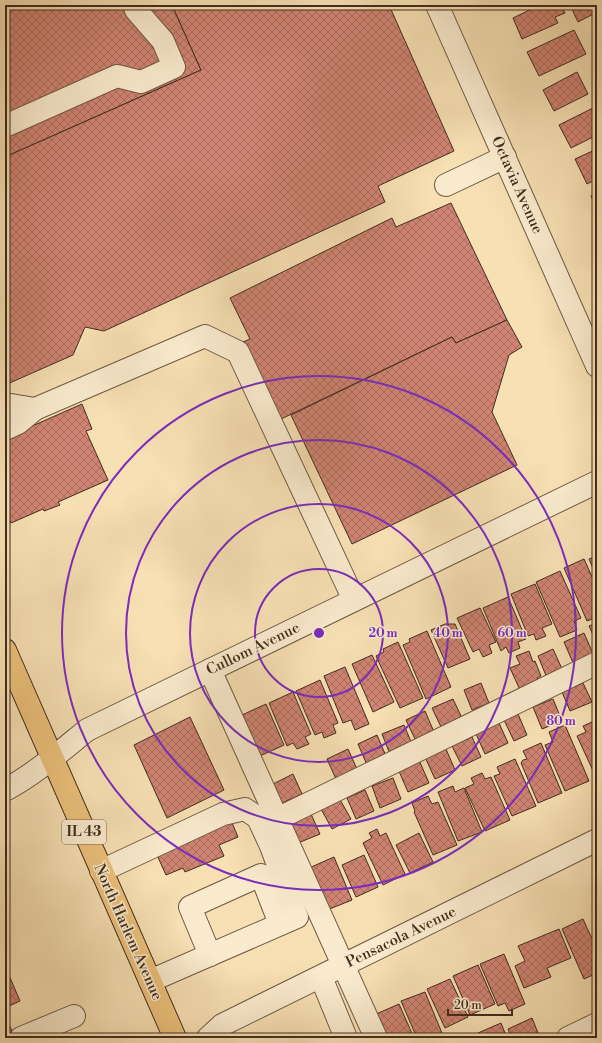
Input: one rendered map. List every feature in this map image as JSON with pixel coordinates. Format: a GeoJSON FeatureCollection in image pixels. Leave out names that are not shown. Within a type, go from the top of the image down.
{"type":"FeatureCollection","features":[{"type":"Feature","properties":{"kind":"main road","name":"North Harlem Avenue"},"geometry":{"type":"LineString","coordinates":[[5,650],[175,1038]]}},
{"type":"Feature","properties":{"kind":"street"},"geometry":{"type":"LineString","coordinates":[[5,126],[117,76],[141,82],[174,67],[163,41],[136,10],[134,5]]}},
{"type":"Feature","properties":{"kind":"street","name":"Octavia Avenue"},"geometry":{"type":"LineString","coordinates":[[437,5],[597,366]]}},
{"type":"Feature","properties":{"kind":"street"},"geometry":{"type":"LineString","coordinates":[[446,185],[505,157]]}},
{"type":"Feature","properties":{"kind":"street"},"geometry":{"type":"LineString","coordinates":[[5,429],[18,423],[35,409],[205,336],[238,352],[354,600]]}},
{"type":"Feature","properties":{"kind":"street"},"geometry":{"type":"LineString","coordinates":[[5,404],[35,409]]}},
{"type":"Feature","properties":{"kind":"street","name":"Cullom Avenue"},"geometry":{"type":"LineString","coordinates":[[5,790],[52,759],[87,730],[597,482]]}},
{"type":"Feature","properties":{"kind":"street"},"geometry":{"type":"LineString","coordinates":[[277,819],[597,663]]}},
{"type":"Feature","properties":{"kind":"street"},"geometry":{"type":"LineString","coordinates":[[210,670],[376,1038]]}},
{"type":"Feature","properties":{"kind":"street"},"geometry":{"type":"LineString","coordinates":[[101,871],[223,814],[245,809],[258,818],[271,846],[297,917],[150,981]]}},
{"type":"Feature","properties":{"kind":"street","name":"Pensacola Avenue"},"geometry":{"type":"LineString","coordinates":[[208,1038],[222,1025],[597,840]]}},
{"type":"Feature","properties":{"kind":"street"},"geometry":{"type":"LineString","coordinates":[[210,954],[190,907],[261,875],[280,924]]}},
{"type":"Feature","properties":{"kind":"street"},"geometry":{"type":"LineString","coordinates":[[321,977],[346,1038]]}},
{"type":"Feature","properties":{"kind":"street"},"geometry":{"type":"LineString","coordinates":[[21,1038],[74,1016]]}},
{"type":"Feature","properties":{"kind":"street"},"geometry":{"type":"LineString","coordinates":[[568,1038],[597,1024]]}},
{"type":"Feature","properties":{"kind":"building"},"geometry":{"type":"Polygon","coordinates":[[[5,5],[172,5],[201,70],[5,157],[5,5]]]}},
{"type":"Feature","properties":{"kind":"building"},"geometry":{"type":"Polygon","coordinates":[[[172,5],[389,5],[454,151],[378,186],[385,202],[104,331],[85,327],[73,355],[5,385],[5,157],[201,70],[172,5]]]}},
{"type":"Feature","properties":{"kind":"building"},"geometry":{"type":"Polygon","coordinates":[[[540,5],[561,5],[565,13],[555,17],[558,23],[522,39],[513,18],[540,5]]]}},
{"type":"Feature","properties":{"kind":"building"},"geometry":{"type":"Polygon","coordinates":[[[570,5],[596,5],[597,12],[578,22],[570,5]]]}},
{"type":"Feature","properties":{"kind":"building"},"geometry":{"type":"Polygon","coordinates":[[[574,30],[586,54],[539,76],[527,52],[574,30]]]}},
{"type":"Feature","properties":{"kind":"building"},"geometry":{"type":"Polygon","coordinates":[[[577,72],[588,94],[554,111],[543,90],[577,72]]]}},
{"type":"Feature","properties":{"kind":"building"},"geometry":{"type":"Polygon","coordinates":[[[593,108],[597,116],[597,135],[571,148],[559,125],[593,108]]]}},
{"type":"Feature","properties":{"kind":"building"},"geometry":{"type":"Polygon","coordinates":[[[597,149],[597,179],[587,184],[575,159],[597,149]]]}},
{"type":"Feature","properties":{"kind":"building"},"geometry":{"type":"Polygon","coordinates":[[[597,193],[597,209],[591,196],[597,193]]]}},
{"type":"Feature","properties":{"kind":"building"},"geometry":{"type":"Polygon","coordinates":[[[451,203],[507,320],[456,343],[452,337],[279,420],[243,342],[250,339],[230,298],[392,218],[396,227],[451,203]]]}},
{"type":"Feature","properties":{"kind":"building"},"geometry":{"type":"Polygon","coordinates":[[[507,320],[522,347],[509,355],[492,412],[517,465],[352,544],[291,415],[452,337],[456,343],[507,320]]]}},
{"type":"Feature","properties":{"kind":"building"},"geometry":{"type":"Polygon","coordinates":[[[82,404],[92,429],[86,431],[108,480],[58,502],[60,505],[44,511],[43,509],[11,523],[5,510],[5,438],[82,404]]]}},
{"type":"Feature","properties":{"kind":"building"},"geometry":{"type":"Polygon","coordinates":[[[597,556],[597,578],[589,559],[597,556]]]}},
{"type":"Feature","properties":{"kind":"building"},"geometry":{"type":"Polygon","coordinates":[[[584,559],[597,588],[597,617],[587,621],[564,568],[584,559]]]}},
{"type":"Feature","properties":{"kind":"building"},"geometry":{"type":"Polygon","coordinates":[[[560,571],[581,618],[574,621],[577,630],[560,637],[536,582],[560,571]]]}},
{"type":"Feature","properties":{"kind":"building"},"geometry":{"type":"Polygon","coordinates":[[[535,584],[552,624],[542,628],[546,636],[536,640],[534,634],[528,636],[511,594],[535,584]]]}},
{"type":"Feature","properties":{"kind":"building"},"geometry":{"type":"Polygon","coordinates":[[[508,597],[526,639],[518,642],[520,648],[509,653],[506,647],[501,651],[483,608],[508,597]]]}},
{"type":"Feature","properties":{"kind":"building"},"geometry":{"type":"Polygon","coordinates":[[[480,608],[496,642],[489,645],[492,653],[483,657],[479,649],[473,652],[457,618],[480,608]]]}},
{"type":"Feature","properties":{"kind":"building"},"geometry":{"type":"Polygon","coordinates":[[[597,623],[597,644],[589,626],[597,623]]]}},
{"type":"Feature","properties":{"kind":"building"},"geometry":{"type":"Polygon","coordinates":[[[445,624],[455,624],[470,659],[448,668],[431,630],[445,624]]]}},
{"type":"Feature","properties":{"kind":"building"},"geometry":{"type":"Polygon","coordinates":[[[427,631],[451,687],[426,699],[403,645],[410,642],[409,639],[427,631]]]}},
{"type":"Feature","properties":{"kind":"building"},"geometry":{"type":"Polygon","coordinates":[[[584,633],[594,656],[574,665],[564,642],[584,633]]]}},
{"type":"Feature","properties":{"kind":"building"},"geometry":{"type":"Polygon","coordinates":[[[398,642],[423,698],[400,708],[376,656],[384,652],[383,649],[398,642]]]}},
{"type":"Feature","properties":{"kind":"building"},"geometry":{"type":"Polygon","coordinates":[[[553,649],[563,671],[547,678],[538,656],[553,649]]]}},
{"type":"Feature","properties":{"kind":"building"},"geometry":{"type":"Polygon","coordinates":[[[529,651],[541,676],[537,678],[538,682],[520,690],[510,668],[520,664],[516,656],[529,651]]]}},
{"type":"Feature","properties":{"kind":"building"},"geometry":{"type":"Polygon","coordinates":[[[372,655],[394,702],[373,712],[352,664],[372,655]]]}},
{"type":"Feature","properties":{"kind":"building"},"geometry":{"type":"Polygon","coordinates":[[[345,667],[369,724],[355,730],[351,720],[343,723],[324,676],[345,667]]]}},
{"type":"Feature","properties":{"kind":"building"},"geometry":{"type":"Polygon","coordinates":[[[320,680],[338,723],[333,725],[336,733],[324,738],[322,732],[315,735],[296,691],[320,680]]]}},
{"type":"Feature","properties":{"kind":"building"},"geometry":{"type":"Polygon","coordinates":[[[481,683],[489,703],[472,710],[464,690],[481,683]]]}},
{"type":"Feature","properties":{"kind":"building"},"geometry":{"type":"Polygon","coordinates":[[[583,683],[592,702],[570,711],[562,692],[583,683]]]}},
{"type":"Feature","properties":{"kind":"building"},"geometry":{"type":"Polygon","coordinates":[[[293,692],[311,734],[305,737],[309,744],[297,749],[293,743],[287,746],[269,703],[293,692]]]}},
{"type":"Feature","properties":{"kind":"building"},"geometry":{"type":"Polygon","coordinates":[[[453,699],[463,720],[442,729],[432,708],[453,699]]]}},
{"type":"Feature","properties":{"kind":"building"},"geometry":{"type":"Polygon","coordinates":[[[553,699],[562,721],[542,729],[533,707],[553,699]]]}},
{"type":"Feature","properties":{"kind":"building"},"geometry":{"type":"Polygon","coordinates":[[[266,704],[284,745],[260,756],[242,715],[266,704]]]}},
{"type":"Feature","properties":{"kind":"building"},"geometry":{"type":"Polygon","coordinates":[[[425,711],[434,732],[416,741],[406,720],[425,711]]]}},
{"type":"Feature","properties":{"kind":"building"},"geometry":{"type":"Polygon","coordinates":[[[518,714],[527,735],[514,741],[504,720],[518,714]]]}},
{"type":"Feature","properties":{"kind":"building"},"geometry":{"type":"Polygon","coordinates":[[[190,717],[224,790],[167,818],[134,745],[190,717]]]}},
{"type":"Feature","properties":{"kind":"building"},"geometry":{"type":"Polygon","coordinates":[[[592,722],[595,728],[597,728],[597,774],[595,775],[577,736],[586,732],[583,726],[592,722]]]}},
{"type":"Feature","properties":{"kind":"building"},"geometry":{"type":"Polygon","coordinates":[[[499,723],[508,743],[485,754],[476,734],[499,723]]]}},
{"type":"Feature","properties":{"kind":"building"},"geometry":{"type":"Polygon","coordinates":[[[404,725],[412,744],[390,754],[382,734],[404,725]]]}},
{"type":"Feature","properties":{"kind":"building"},"geometry":{"type":"Polygon","coordinates":[[[565,725],[589,781],[565,791],[545,745],[553,742],[549,732],[565,725]]]}},
{"type":"Feature","properties":{"kind":"building"},"geometry":{"type":"Polygon","coordinates":[[[377,735],[386,756],[367,765],[358,744],[377,735]]]}},
{"type":"Feature","properties":{"kind":"building"},"geometry":{"type":"Polygon","coordinates":[[[472,737],[481,757],[462,766],[452,746],[472,737]]]}},
{"type":"Feature","properties":{"kind":"building"},"geometry":{"type":"Polygon","coordinates":[[[541,743],[562,793],[538,803],[521,763],[523,760],[527,759],[523,751],[541,743]]]}},
{"type":"Feature","properties":{"kind":"building"},"geometry":{"type":"Polygon","coordinates":[[[348,749],[357,769],[336,779],[327,759],[348,749]]]}},
{"type":"Feature","properties":{"kind":"building"},"geometry":{"type":"Polygon","coordinates":[[[446,749],[455,770],[435,779],[425,757],[446,749]]]}},
{"type":"Feature","properties":{"kind":"building"},"geometry":{"type":"Polygon","coordinates":[[[515,759],[536,806],[512,816],[494,776],[500,774],[497,767],[515,759]]]}},
{"type":"Feature","properties":{"kind":"building"},"geometry":{"type":"Polygon","coordinates":[[[419,760],[429,783],[408,792],[398,769],[419,760]]]}},
{"type":"Feature","properties":{"kind":"building"},"geometry":{"type":"Polygon","coordinates":[[[482,773],[485,779],[491,777],[510,820],[485,831],[465,788],[474,784],[471,778],[482,773]]]}},
{"type":"Feature","properties":{"kind":"building"},"geometry":{"type":"Polygon","coordinates":[[[293,774],[302,794],[282,803],[273,784],[293,774]]]}},
{"type":"Feature","properties":{"kind":"building"},"geometry":{"type":"Polygon","coordinates":[[[393,778],[401,799],[380,808],[372,786],[393,778]]]}},
{"type":"Feature","properties":{"kind":"building"},"geometry":{"type":"Polygon","coordinates":[[[453,786],[455,792],[464,788],[482,832],[458,841],[438,792],[453,786]]]}},
{"type":"Feature","properties":{"kind":"building"},"geometry":{"type":"Polygon","coordinates":[[[365,790],[374,811],[356,819],[347,798],[365,790]]]}},
{"type":"Feature","properties":{"kind":"building"},"geometry":{"type":"Polygon","coordinates":[[[428,796],[432,804],[438,802],[457,845],[433,855],[414,812],[412,803],[428,796]]]}},
{"type":"Feature","properties":{"kind":"building"},"geometry":{"type":"Polygon","coordinates":[[[339,798],[351,819],[332,829],[320,807],[339,798]]]}},
{"type":"Feature","properties":{"kind":"building"},"geometry":{"type":"Polygon","coordinates":[[[311,814],[320,834],[298,843],[290,823],[311,814]]]}},
{"type":"Feature","properties":{"kind":"building"},"geometry":{"type":"Polygon","coordinates":[[[230,818],[238,837],[219,845],[224,856],[185,872],[183,868],[166,875],[157,855],[230,818]]]}},
{"type":"Feature","properties":{"kind":"building"},"geometry":{"type":"Polygon","coordinates":[[[377,829],[380,836],[386,833],[405,874],[383,885],[363,843],[372,838],[369,833],[377,829]]]}},
{"type":"Feature","properties":{"kind":"building"},"geometry":{"type":"Polygon","coordinates":[[[419,833],[433,862],[410,873],[396,845],[419,833]]]}},
{"type":"Feature","properties":{"kind":"building"},"geometry":{"type":"Polygon","coordinates":[[[364,855],[378,887],[356,897],[342,865],[364,855]]]}},
{"type":"Feature","properties":{"kind":"building"},"geometry":{"type":"Polygon","coordinates":[[[334,857],[352,900],[327,910],[309,868],[334,857]]]}},
{"type":"Feature","properties":{"kind":"building"},"geometry":{"type":"Polygon","coordinates":[[[583,919],[597,950],[597,973],[584,979],[562,929],[583,919]]]}},
{"type":"Feature","properties":{"kind":"building"},"geometry":{"type":"Polygon","coordinates":[[[559,929],[571,958],[547,968],[551,977],[524,988],[515,966],[525,961],[518,946],[559,929]]]}},
{"type":"Feature","properties":{"kind":"building"},"geometry":{"type":"Polygon","coordinates":[[[504,954],[525,1004],[509,1011],[505,1003],[498,1006],[480,964],[504,954]]]}},
{"type":"Feature","properties":{"kind":"building"},"geometry":{"type":"Polygon","coordinates":[[[478,965],[495,1004],[470,1015],[453,976],[478,965]]]}},
{"type":"Feature","properties":{"kind":"building"},"geometry":{"type":"Polygon","coordinates":[[[5,966],[20,1001],[5,1008],[5,966]]]}},
{"type":"Feature","properties":{"kind":"building"},"geometry":{"type":"Polygon","coordinates":[[[450,979],[468,1017],[445,1028],[427,989],[450,979]]]}},
{"type":"Feature","properties":{"kind":"building"},"geometry":{"type":"Polygon","coordinates":[[[425,992],[444,1038],[417,1038],[401,1001],[425,992]]]}},
{"type":"Feature","properties":{"kind":"building"},"geometry":{"type":"Polygon","coordinates":[[[399,1004],[414,1038],[384,1038],[374,1015],[399,1004]]]}},
{"type":"Feature","properties":{"kind":"building"},"geometry":{"type":"Polygon","coordinates":[[[5,1015],[15,1038],[5,1038],[5,1015]]]}},
{"type":"Feature","properties":{"kind":"building"},"geometry":{"type":"Polygon","coordinates":[[[532,1018],[540,1038],[512,1038],[508,1029],[532,1018]]]}},
{"type":"Feature","properties":{"kind":"building"},"geometry":{"type":"Polygon","coordinates":[[[501,1023],[507,1038],[480,1038],[478,1033],[501,1023]]]}}]}
